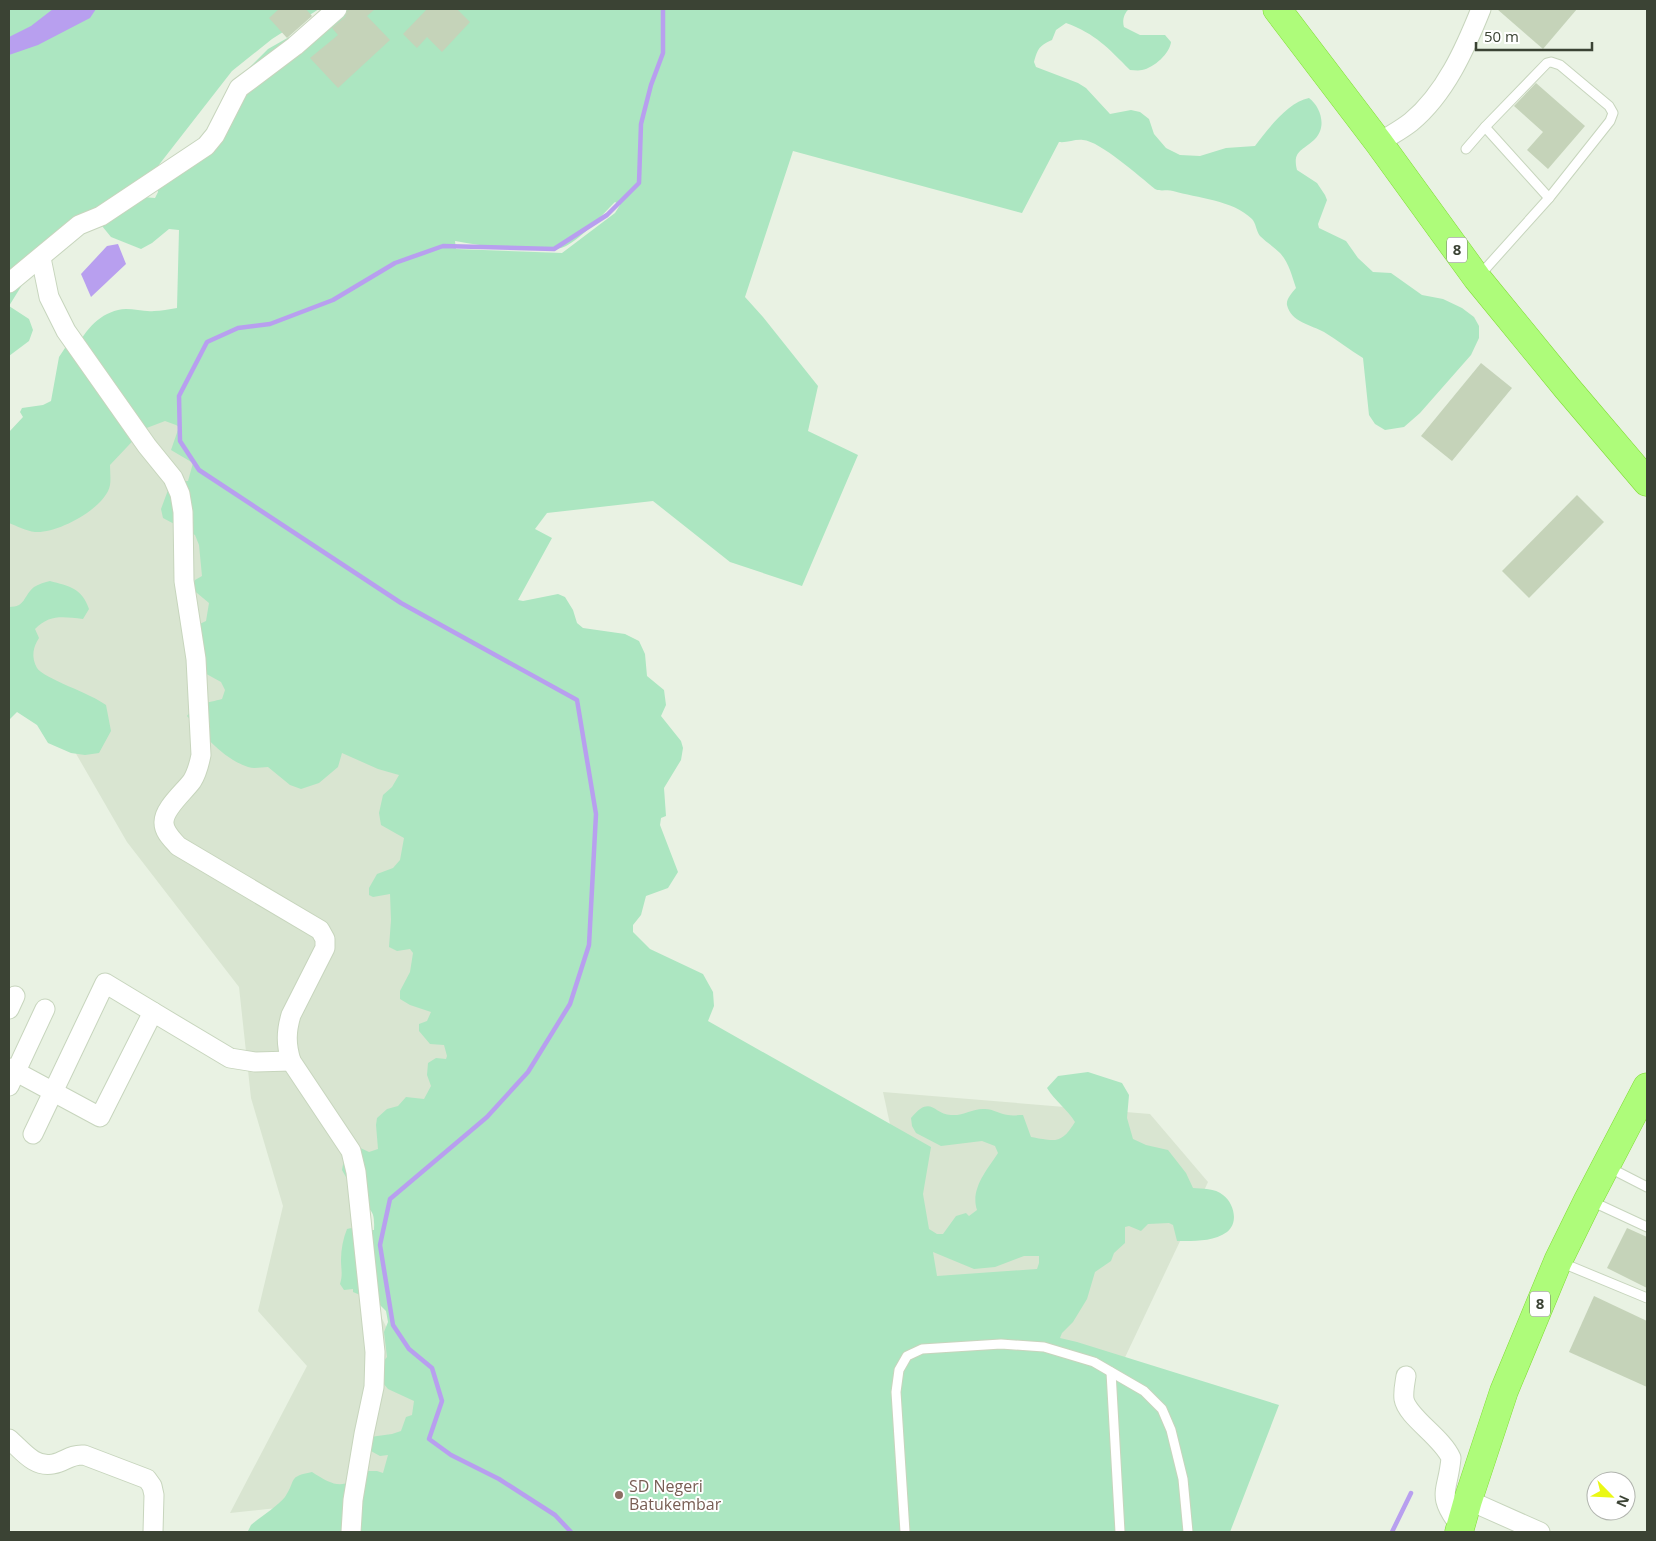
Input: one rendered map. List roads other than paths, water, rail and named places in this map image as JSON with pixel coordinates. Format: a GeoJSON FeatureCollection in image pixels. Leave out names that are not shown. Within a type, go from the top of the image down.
{"type":"FeatureCollection","features":[{"type":"Feature","properties":{"kind":"highway","name":"8"},"geometry":{"type":"LineString","coordinates":[[1285,14],[1478,278],[1567,388],[1647,482]]}},
{"type":"Feature","properties":{"kind":"highway","name":"8"},"geometry":{"type":"LineString","coordinates":[[1460,1530],[1504,1391],[1558,1261],[1647,1087]]}},
{"type":"Feature","properties":{"kind":"street"},"geometry":{"type":"LineString","coordinates":[[9,283],[79,225],[102,216],[206,146],[215,135],[239,88],[295,46],[338,9]]}},
{"type":"Feature","properties":{"kind":"street"},"geometry":{"type":"LineString","coordinates":[[1379,143],[1410,122],[1437,95],[1464,48],[1481,9]]}},
{"type":"Feature","properties":{"kind":"street"},"geometry":{"type":"LineString","coordinates":[[41,258],[49,297],[66,331],[146,446],[173,478],[180,494],[183,512],[184,581],[196,659],[201,755],[199,767],[192,781],[165,815],[164,824],[166,832],[178,846],[320,930],[325,939],[324,948],[291,1015],[287,1027],[287,1048],[291,1061],[351,1151],[356,1172],[375,1352],[374,1387],[353,1500],[351,1532]]}},
{"type":"Feature","properties":{"kind":"street"},"geometry":{"type":"LineString","coordinates":[[33,1134],[105,983],[230,1058],[255,1062],[291,1061]]}},
{"type":"Feature","properties":{"kind":"street"},"geometry":{"type":"LineString","coordinates":[[44,1009],[11,1075],[53,1092],[100,1117],[153,1012]]}},
{"type":"Feature","properties":{"kind":"street"},"geometry":{"type":"LineString","coordinates":[[1406,1376],[1404,1401],[1408,1410],[1435,1436],[1448,1451],[1451,1458],[1444,1491],[1445,1502],[1460,1530]]}},
{"type":"Feature","properties":{"kind":"street"},"geometry":{"type":"LineString","coordinates":[[9,1439],[27,1456],[39,1464],[53,1464],[74,1454],[84,1455],[147,1479],[152,1486],[154,1496],[153,1532]]}},
{"type":"Feature","properties":{"kind":"street"},"geometry":{"type":"LineString","coordinates":[[1468,1500],[1540,1532]]}},
{"type":"Feature","properties":{"kind":"lane"},"geometry":{"type":"LineString","coordinates":[[1466,149],[1544,65],[1551,62],[1560,65],[1609,106],[1613,113],[1610,121],[1549,198],[1478,278]]}},
{"type":"Feature","properties":{"kind":"lane"},"geometry":{"type":"LineString","coordinates":[[1485,127],[1549,198]]}},
{"type":"Feature","properties":{"kind":"lane"},"geometry":{"type":"LineString","coordinates":[[1606,1166],[1647,1187]]}},
{"type":"Feature","properties":{"kind":"lane"},"geometry":{"type":"LineString","coordinates":[[1588,1200],[1647,1227]]}},
{"type":"Feature","properties":{"kind":"lane"},"geometry":{"type":"LineString","coordinates":[[1558,1261],[1647,1298]]}},
{"type":"Feature","properties":{"kind":"lane"},"geometry":{"type":"LineString","coordinates":[[905,1532],[896,1392],[898,1370],[907,1356],[922,1349],[1001,1344],[1044,1346],[1094,1362],[1144,1391],[1162,1409],[1171,1430],[1183,1479],[1188,1532]]}},
{"type":"Feature","properties":{"kind":"lane"},"geometry":{"type":"LineString","coordinates":[[1111,1372],[1120,1532]]}},
{"type":"Feature","properties":{"kind":"waterway"},"geometry":{"type":"LineString","coordinates":[[571,1532],[555,1515],[499,1479],[451,1455],[429,1439],[442,1401],[432,1368],[409,1349],[393,1325],[380,1245],[390,1199],[487,1117],[528,1072],[570,1004],[589,945],[596,814],[577,700],[401,603],[199,470],[180,441],[179,396],[207,342],[238,328],[270,324],[333,300],[395,263],[443,246],[554,249],[607,215],[639,183],[641,124],[651,85],[663,53],[663,9]]}},
{"type":"Feature","properties":{"kind":"waterway"},"geometry":{"type":"LineString","coordinates":[[1392,1532],[1411,1493]]}},
{"type":"Feature","properties":{"kind":"place","name":"SD Negeri Batukembar"},"geometry":{"type":"Point","coordinates":[619,1495]}}]}
